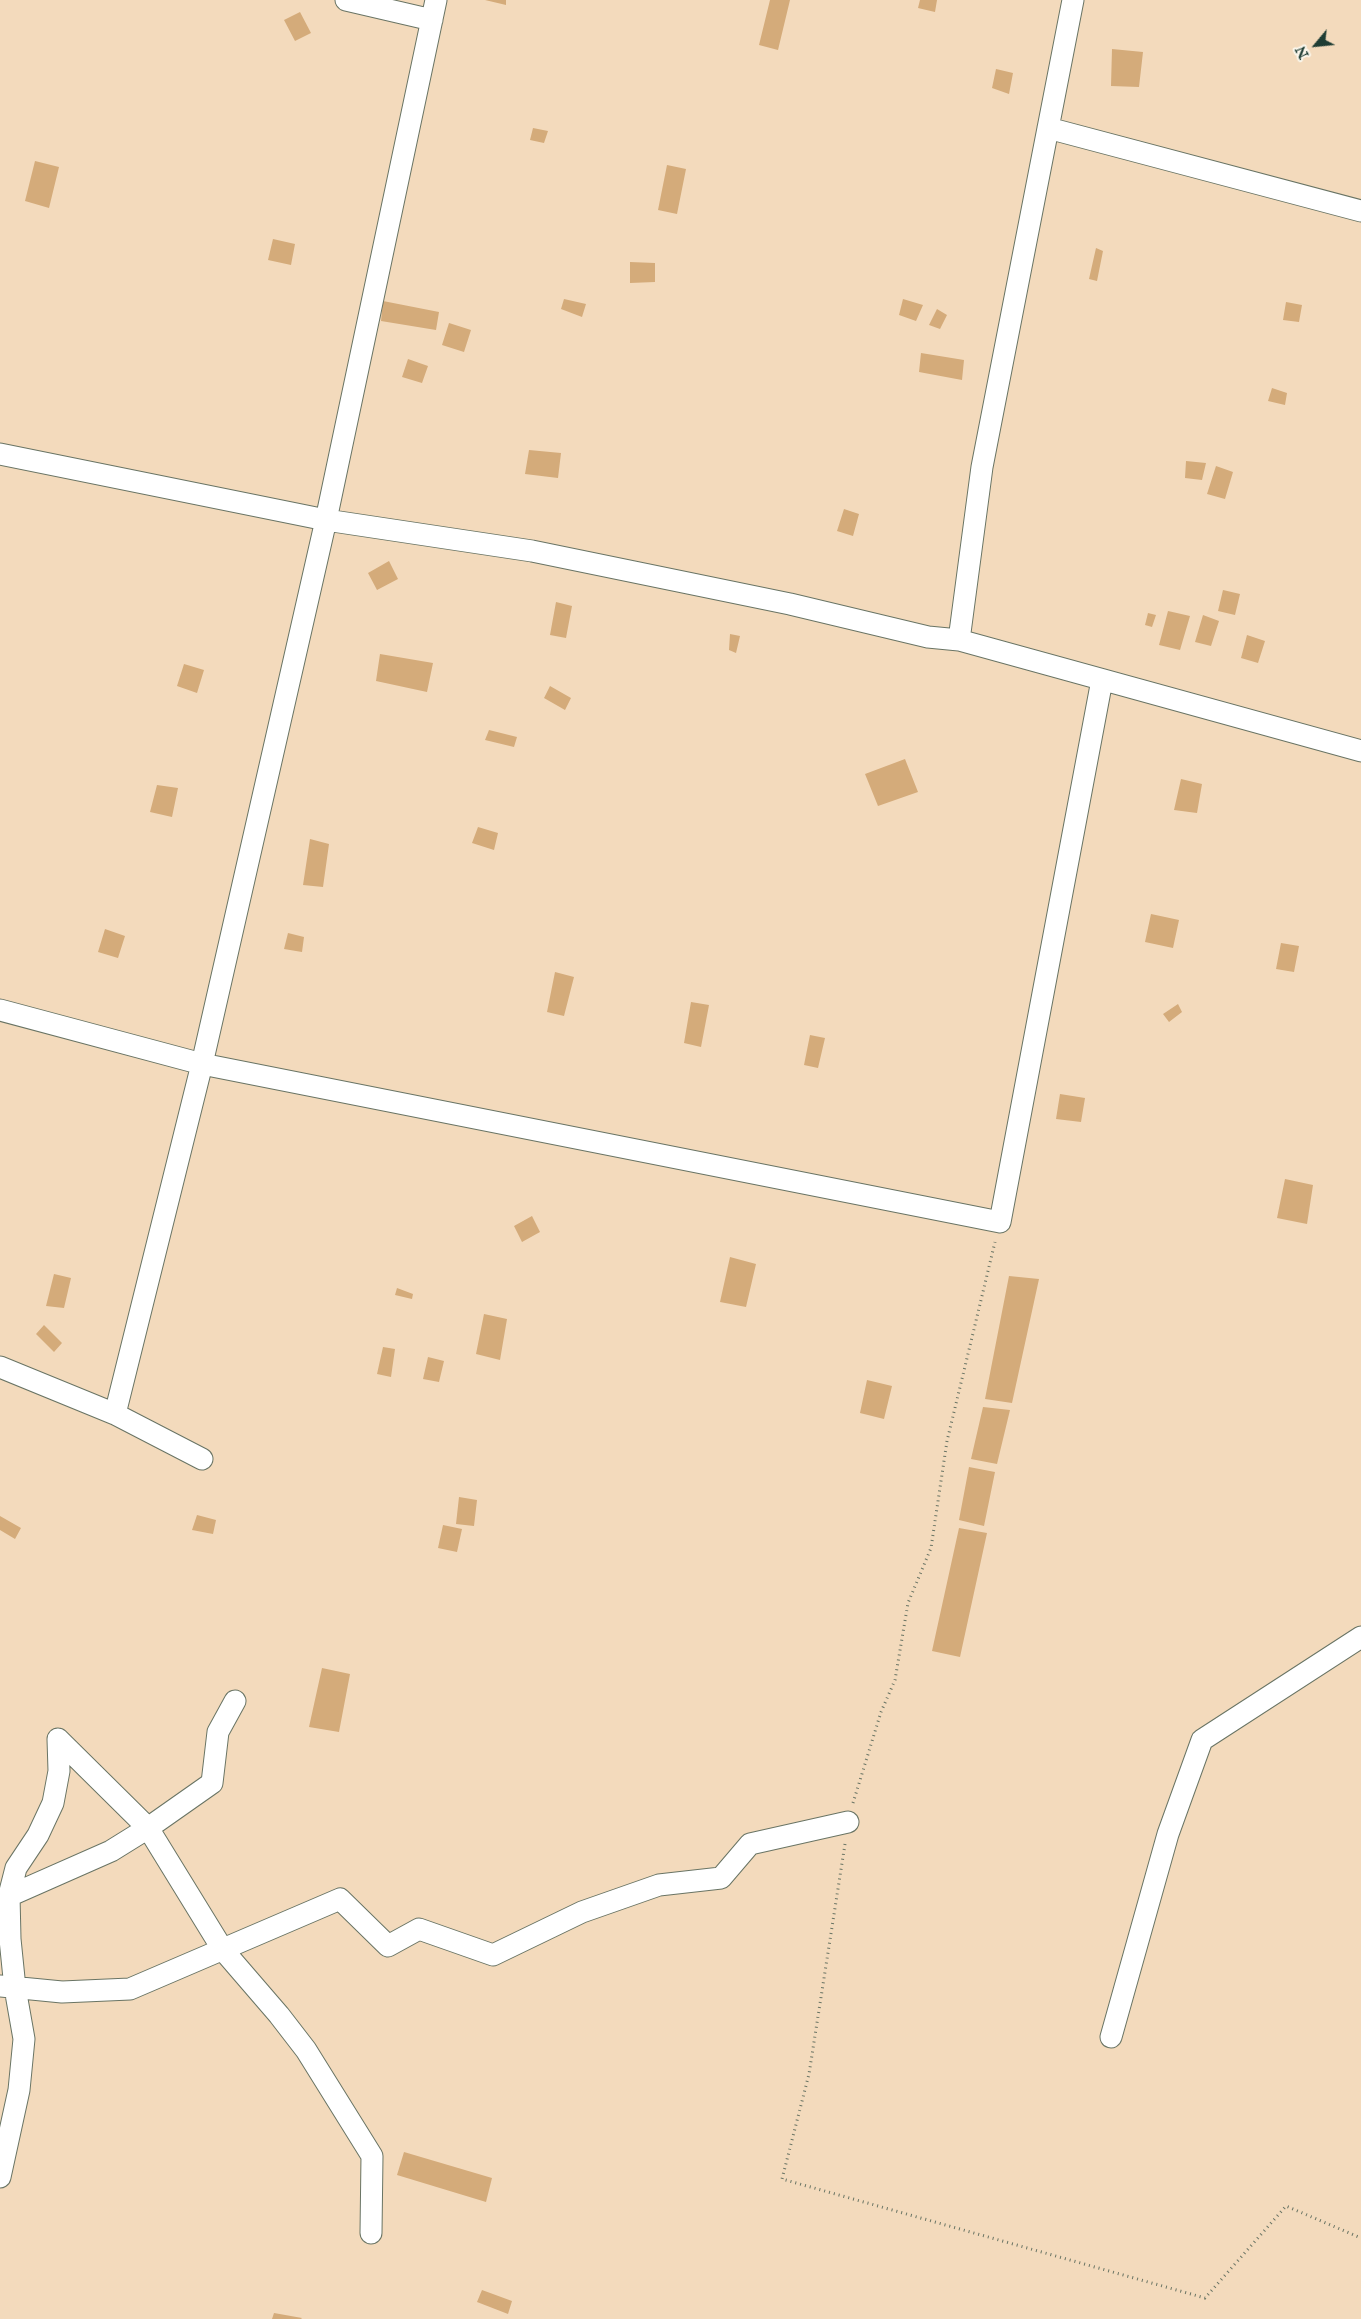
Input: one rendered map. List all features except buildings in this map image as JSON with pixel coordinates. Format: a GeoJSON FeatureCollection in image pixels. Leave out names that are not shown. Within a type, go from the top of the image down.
{"type":"FeatureCollection","features":[{"type":"Feature","properties":{"kind":"street"},"geometry":{"type":"LineString","coordinates":[[115,1414],[202,1064],[326,520],[434,10],[346,0]]}},
{"type":"Feature","properties":{"kind":"street"},"geometry":{"type":"LineString","coordinates":[[959,640],[982,467],[1073,0]]}},
{"type":"Feature","properties":{"kind":"street"},"geometry":{"type":"LineString","coordinates":[[1048,128],[1361,211]]}},
{"type":"Feature","properties":{"kind":"street"},"geometry":{"type":"LineString","coordinates":[[0,454],[326,520],[532,551],[790,604],[928,637],[959,640],[1361,751]]}},
{"type":"Feature","properties":{"kind":"street"},"geometry":{"type":"LineString","coordinates":[[0,1010],[202,1064],[1000,1222],[1102,680]]}},
{"type":"Feature","properties":{"kind":"street"},"geometry":{"type":"LineString","coordinates":[[0,1367],[115,1414],[202,1459]]}},
{"type":"Feature","properties":{"kind":"street"},"geometry":{"type":"LineString","coordinates":[[1111,2037],[1168,1834],[1202,1740],[1361,1637]]}},
{"type":"Feature","properties":{"kind":"street"},"geometry":{"type":"LineString","coordinates":[[5,1897],[111,1851],[148,1828],[212,1783],[218,1732],[235,1701]]}},
{"type":"Feature","properties":{"kind":"street"},"geometry":{"type":"LineString","coordinates":[[0,2177],[19,2090],[24,2040],[7,1987],[10,1939],[5,1897],[16,1868],[38,1835],[53,1803],[59,1771],[58,1739],[148,1828],[223,1950],[279,2015],[306,2050],[372,2156],[371,2234]]}},
{"type":"Feature","properties":{"kind":"street"},"geometry":{"type":"LineString","coordinates":[[7,1987],[62,1992],[130,1989],[340,1899],[388,1946],[419,1929],[493,1955],[582,1912],[659,1885],[721,1878],[750,1844],[848,1822]]}},
{"type":"Feature","properties":{"kind":"path"},"geometry":{"type":"LineString","coordinates":[[1000,1222],[947,1441],[931,1548],[908,1604],[896,1680],[881,1712],[848,1822],[809,2074],[782,2179],[1205,2298],[1286,2206],[1361,2238]]}}]}
